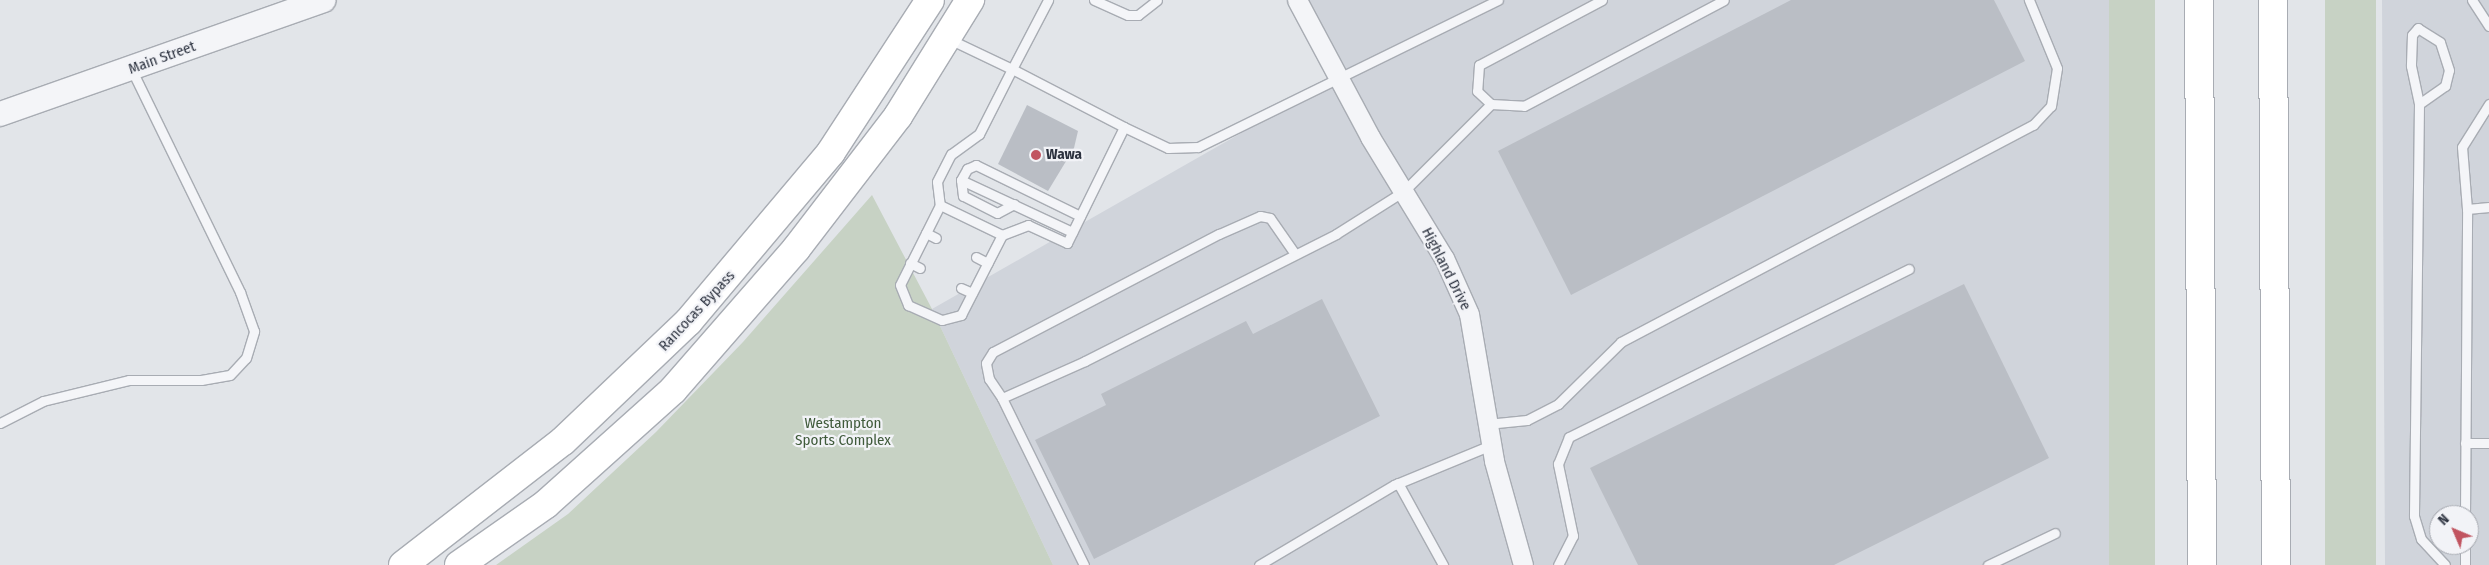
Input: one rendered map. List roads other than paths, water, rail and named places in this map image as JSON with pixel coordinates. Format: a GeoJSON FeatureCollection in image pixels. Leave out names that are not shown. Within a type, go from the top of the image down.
{"type":"FeatureCollection","features":[{"type":"Feature","properties":{"kind":"main road","name":"Rancocas Bypass"},"geometry":{"type":"LineString","coordinates":[[403,565],[563,442],[688,322],[820,166],[930,0]]}},
{"type":"Feature","properties":{"kind":"main road"},"geometry":{"type":"LineString","coordinates":[[459,565],[546,504],[673,390],[796,249],[898,116],[970,0]]}},
{"type":"Feature","properties":{"kind":"main road"},"geometry":{"type":"LineString","coordinates":[[2199,0],[2202,565]]}},
{"type":"Feature","properties":{"kind":"main road"},"geometry":{"type":"LineString","coordinates":[[2273,0],[2276,565]]}},
{"type":"Feature","properties":{"kind":"street","name":"Main Street"},"geometry":{"type":"LineString","coordinates":[[0,114],[323,0]]}},
{"type":"Feature","properties":{"kind":"street","name":"Highland Drive"},"geometry":{"type":"LineString","coordinates":[[1297,0],[1336,78],[1444,258],[1469,314],[1491,445],[1523,565]]}},
{"type":"Feature","properties":{"kind":"lane"},"geometry":{"type":"LineString","coordinates":[[1048,0],[979,134],[951,154],[937,182],[940,205],[900,285],[908,305],[942,320],[961,315],[1002,235],[1028,225],[1067,243],[1124,127]]}},
{"type":"Feature","properties":{"kind":"lane"},"geometry":{"type":"LineString","coordinates":[[1094,0],[1128,15],[1138,15],[1156,0]]}},
{"type":"Feature","properties":{"kind":"lane"},"geometry":{"type":"LineString","coordinates":[[947,38],[1168,148],[1198,147],[1498,0]]}},
{"type":"Feature","properties":{"kind":"lane"},"geometry":{"type":"LineString","coordinates":[[1602,0],[1479,64],[1477,90],[1491,104],[1524,106],[1724,0]]}},
{"type":"Feature","properties":{"kind":"lane"},"geometry":{"type":"LineString","coordinates":[[1488,424],[1527,420],[1558,404],[1621,342],[2033,126],[2050,106],[2057,68],[2030,0]]}},
{"type":"Feature","properties":{"kind":"lane"},"geometry":{"type":"LineString","coordinates":[[2472,0],[2489,26]]}},
{"type":"Feature","properties":{"kind":"lane"},"geometry":{"type":"LineString","coordinates":[[2419,104],[2446,86],[2449,70],[2440,42],[2418,28],[2412,35],[2411,66],[2419,104],[2414,516],[2420,539],[2445,565]]}},
{"type":"Feature","properties":{"kind":"lane"},"geometry":{"type":"LineString","coordinates":[[0,423],[43,401],[129,380],[201,380],[230,375],[246,358],[254,331],[240,292],[131,69]]}},
{"type":"Feature","properties":{"kind":"lane"},"geometry":{"type":"LineString","coordinates":[[1002,398],[1085,361],[1295,254],[1404,191],[1491,104]]}},
{"type":"Feature","properties":{"kind":"lane"},"geometry":{"type":"LineString","coordinates":[[2465,505],[2467,209],[2462,147],[2489,104]]}},
{"type":"Feature","properties":{"kind":"lane"},"geometry":{"type":"LineString","coordinates":[[1014,204],[997,213],[963,196],[961,180],[967,169],[976,166],[1080,216]]}},
{"type":"Feature","properties":{"kind":"lane"},"geometry":{"type":"LineString","coordinates":[[961,180],[1072,232]]}},
{"type":"Feature","properties":{"kind":"lane"},"geometry":{"type":"LineString","coordinates":[[940,205],[1002,235]]}},
{"type":"Feature","properties":{"kind":"lane"},"geometry":{"type":"LineString","coordinates":[[2467,209],[2489,207]]}},
{"type":"Feature","properties":{"kind":"lane"},"geometry":{"type":"LineString","coordinates":[[1084,565],[1002,398],[989,379],[986,363],[992,352],[1219,234],[1260,216],[1270,218],[1295,254]]}},
{"type":"Feature","properties":{"kind":"lane"},"geometry":{"type":"LineString","coordinates":[[926,233],[936,238]]}},
{"type":"Feature","properties":{"kind":"lane"},"geometry":{"type":"LineString","coordinates":[[976,257],[988,263]]}},
{"type":"Feature","properties":{"kind":"lane"},"geometry":{"type":"LineString","coordinates":[[910,263],[920,268]]}},
{"type":"Feature","properties":{"kind":"lane"},"geometry":{"type":"LineString","coordinates":[[1558,565],[1573,536],[1558,464],[1570,437],[1909,269]]}},
{"type":"Feature","properties":{"kind":"lane"},"geometry":{"type":"LineString","coordinates":[[961,288],[972,293]]}},
{"type":"Feature","properties":{"kind":"lane"},"geometry":{"type":"LineString","coordinates":[[2465,443],[2489,443]]}},
{"type":"Feature","properties":{"kind":"lane"},"geometry":{"type":"LineString","coordinates":[[1259,565],[1398,483],[1491,445]]}},
{"type":"Feature","properties":{"kind":"lane"},"geometry":{"type":"LineString","coordinates":[[1398,483],[1443,565]]}},
{"type":"Feature","properties":{"kind":"lane"},"geometry":{"type":"LineString","coordinates":[[1988,565],[2055,533]]}},
{"type":"Feature","properties":{"kind":"place","name":"Wawa"},"geometry":{"type":"Point","coordinates":[1036,155]}},
{"type":"Feature","properties":{"kind":"park label","name":"Westampton Sports Complex"},"geometry":{"type":"Point","coordinates":[843,432]}}]}
